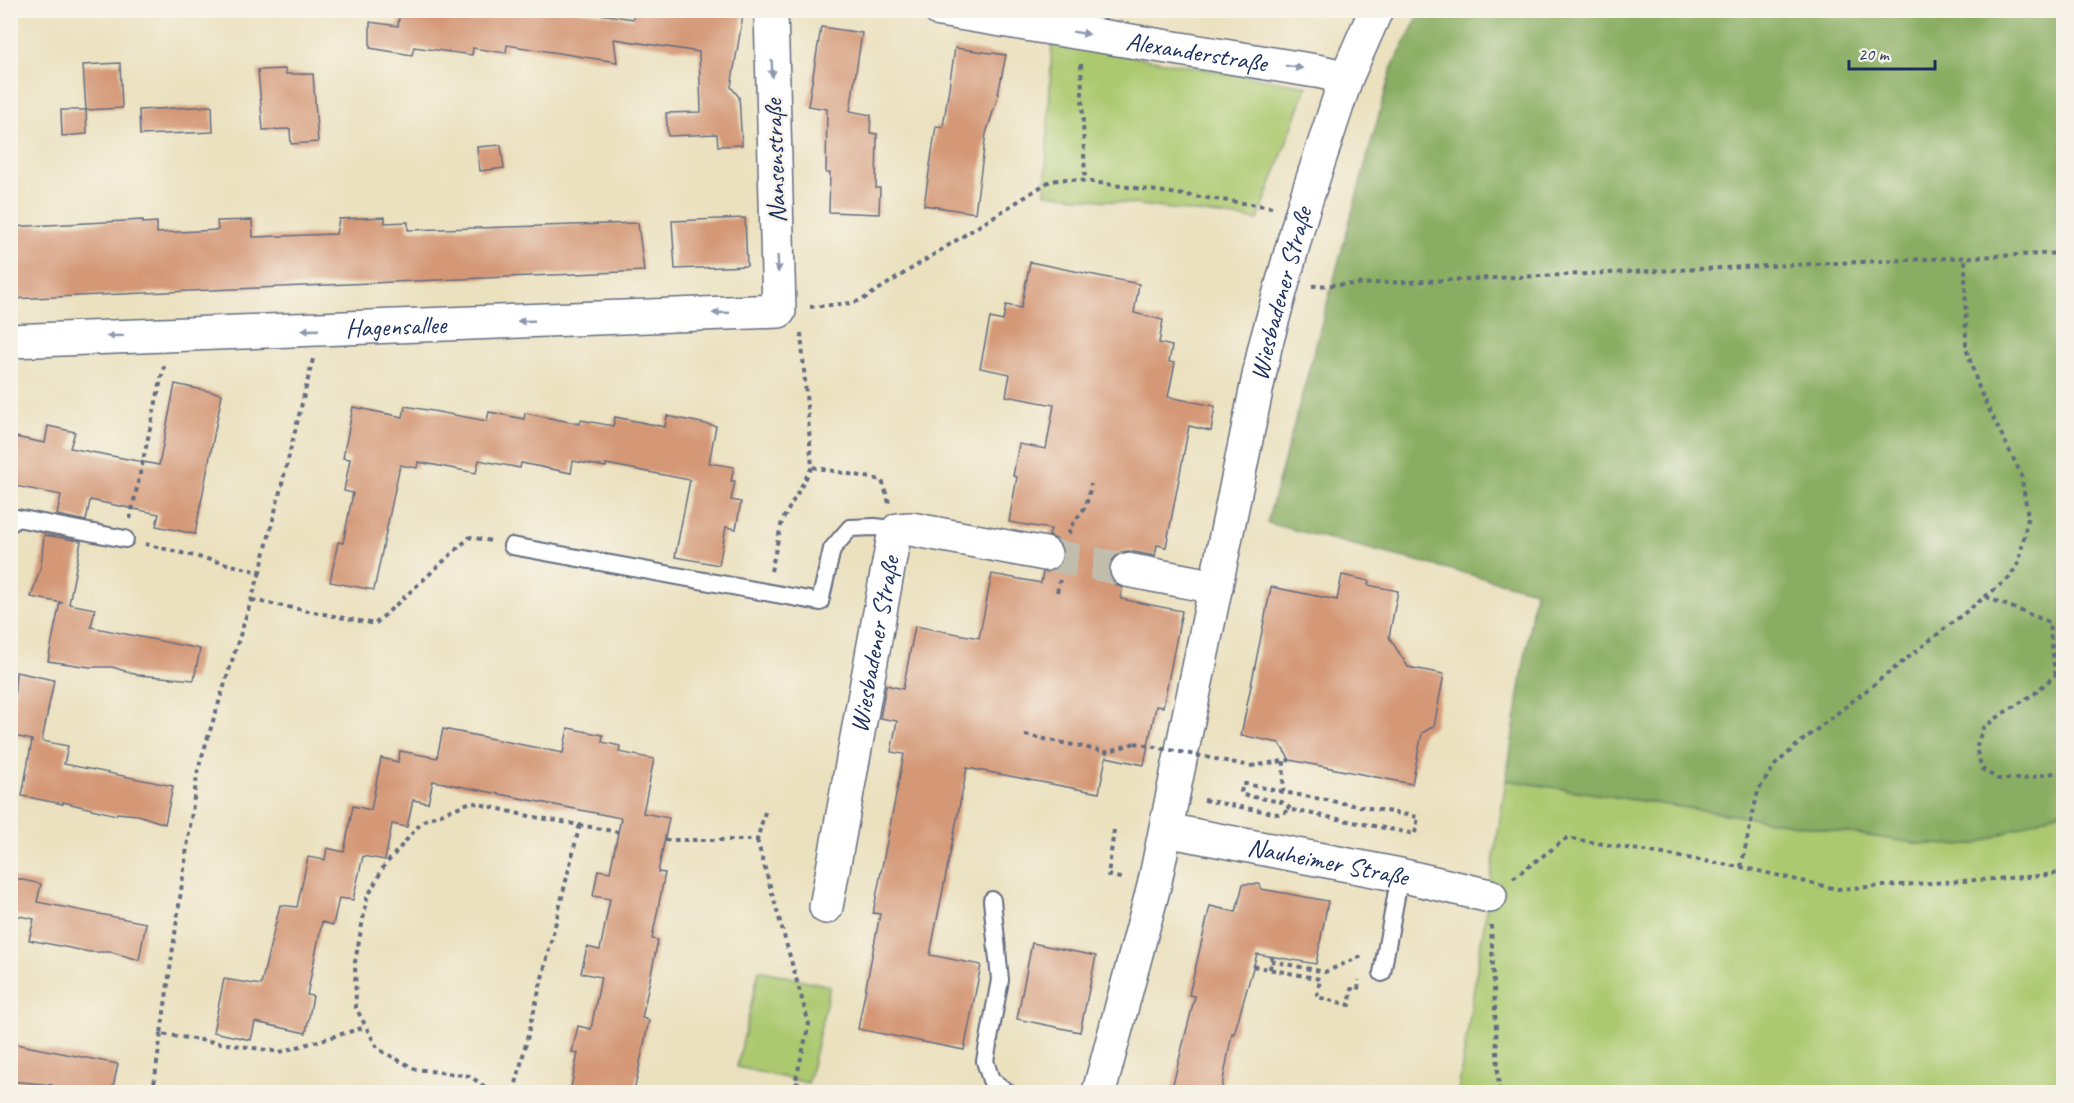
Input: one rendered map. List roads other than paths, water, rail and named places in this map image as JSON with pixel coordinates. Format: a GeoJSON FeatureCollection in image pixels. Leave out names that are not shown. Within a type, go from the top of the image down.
{"type":"FeatureCollection","features":[{"type":"Feature","properties":{"kind":"street","name":"Nansenstraße"},"geometry":{"type":"LineString","coordinates":[[771,10],[779,311]]}},
{"type":"Feature","properties":{"kind":"street","name":"Alexanderstraße"},"geometry":{"type":"LineString","coordinates":[[940,10],[1322,72],[1346,78]]}},
{"type":"Feature","properties":{"kind":"street","name":"Wiesbadener Straße"},"geometry":{"type":"LineString","coordinates":[[1099,1092],[1154,886],[1265,347],[1302,212],[1346,78],[1376,10]]}},
{"type":"Feature","properties":{"kind":"street","name":"Hagensallee"},"geometry":{"type":"LineString","coordinates":[[10,341],[779,311]]}},
{"type":"Feature","properties":{"kind":"street","name":"Wiesbadener Straße"},"geometry":{"type":"LineString","coordinates":[[826,908],[893,541],[898,530],[911,529],[1045,554]]}},
{"type":"Feature","properties":{"kind":"street"},"geometry":{"type":"LineString","coordinates":[[1126,570],[1216,587]]}},
{"type":"Feature","properties":{"kind":"street","name":"Nauheimer Straße"},"geometry":{"type":"LineString","coordinates":[[1166,830],[1400,875],[1490,896]]}},
{"type":"Feature","properties":{"kind":"lane"},"geometry":{"type":"LineString","coordinates":[[10,524],[17,518],[125,539]]}},
{"type":"Feature","properties":{"kind":"lane"},"geometry":{"type":"LineString","coordinates":[[512,546],[820,602],[832,549],[850,528],[875,527],[898,530]]}},
{"type":"Feature","properties":{"kind":"lane"},"geometry":{"type":"LineString","coordinates":[[1382,973],[1400,875]]}},
{"type":"Feature","properties":{"kind":"lane"},"geometry":{"type":"LineString","coordinates":[[992,900],[1000,980],[985,1061],[991,1080],[1007,1092]]}},
{"type":"Feature","properties":{"kind":"tunnel"},"geometry":{"type":"LineString","coordinates":[[1045,554],[1127,570]]}}]}
